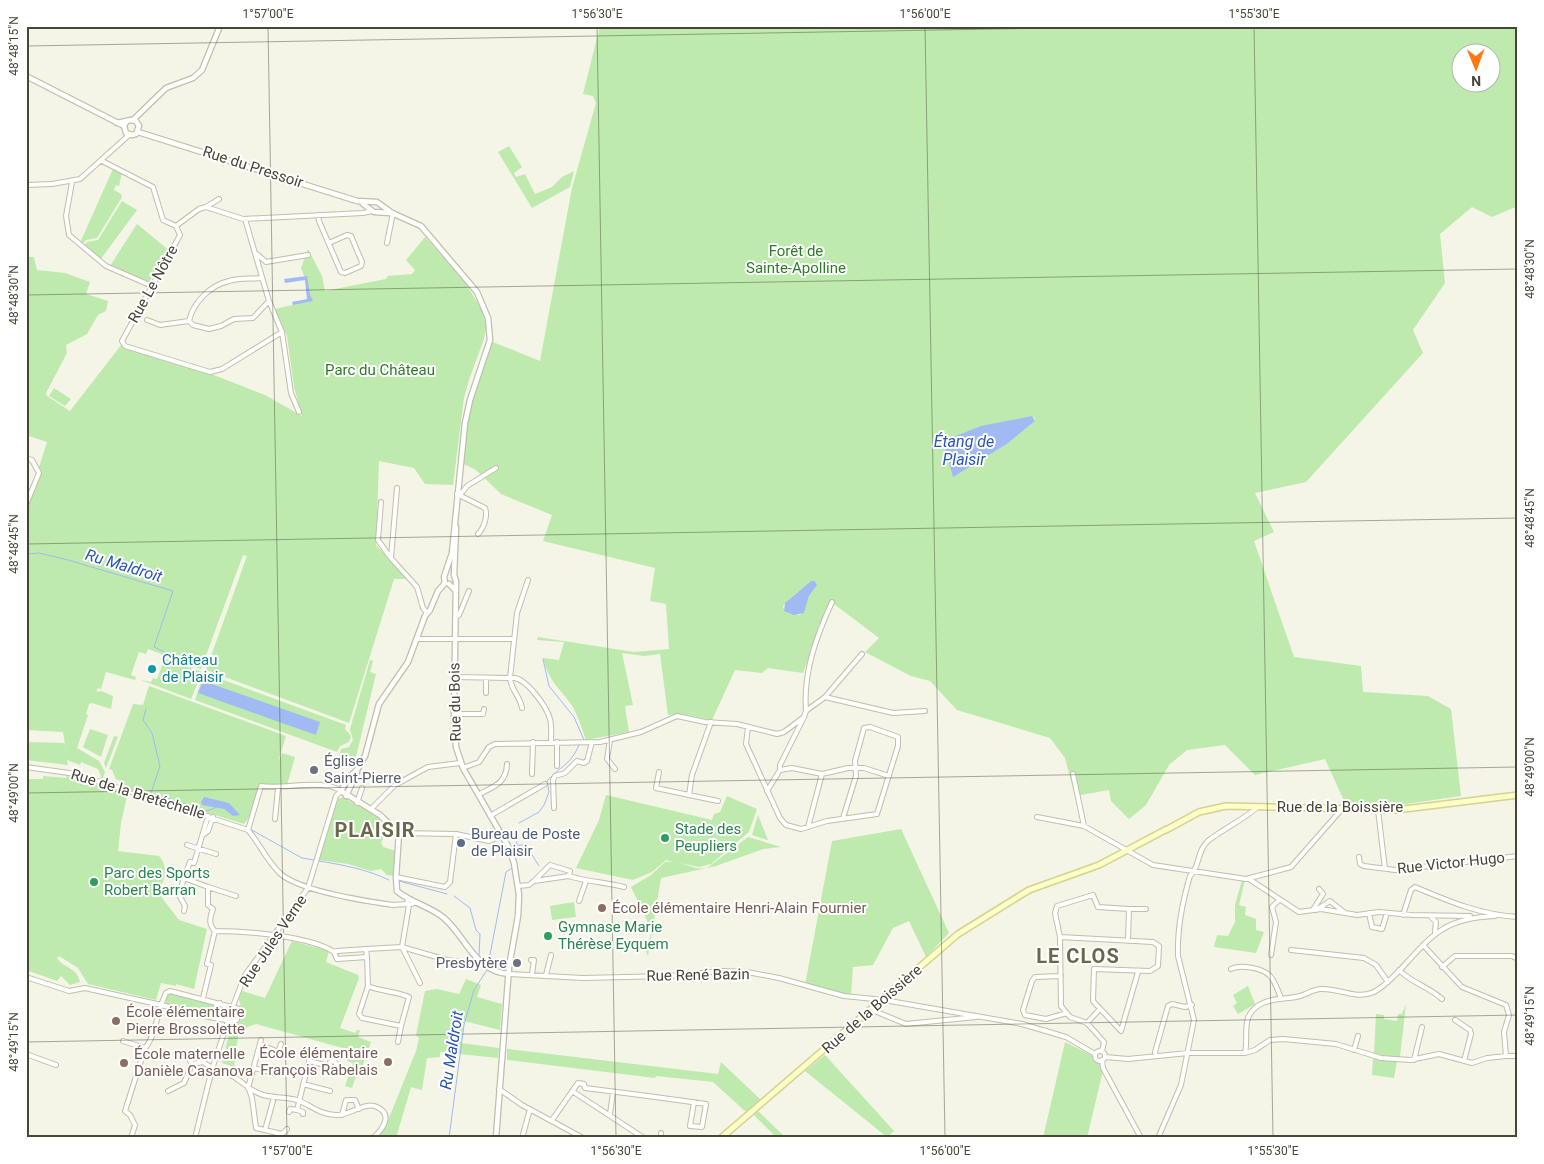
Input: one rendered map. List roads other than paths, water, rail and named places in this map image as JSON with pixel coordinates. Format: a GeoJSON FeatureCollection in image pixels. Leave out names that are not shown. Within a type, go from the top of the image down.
{"type":"FeatureCollection","features":[{"type":"Feature","properties":{"kind":"main road","name":"Rue de la Boissière"},"geometry":{"type":"LineString","coordinates":[[721,1138],[884,1000],[958,934],[1029,890],[1095,870],[1197,813],[1212,808],[1257,807],[1378,810],[1518,795]]}},
{"type":"Feature","properties":{"kind":"street"},"geometry":{"type":"LineString","coordinates":[[26,185],[72,182],[86,176],[137,125],[139,114],[166,88],[193,78],[202,70],[220,26]]}},
{"type":"Feature","properties":{"kind":"street"},"geometry":{"type":"LineString","coordinates":[[26,76],[116,123],[137,125]]}},
{"type":"Feature","properties":{"kind":"street"},"geometry":{"type":"LineString","coordinates":[[125,124],[127,134]]}},
{"type":"Feature","properties":{"kind":"street","name":"Rue du Pressoir"},"geometry":{"type":"LineString","coordinates":[[137,125],[148,133],[372,207],[377,202],[380,208]]}},
{"type":"Feature","properties":{"kind":"street"},"geometry":{"type":"LineString","coordinates":[[102,161],[153,186],[163,220],[176,226],[198,209],[206,207],[219,199]]}},
{"type":"Feature","properties":{"kind":"street"},"geometry":{"type":"LineString","coordinates":[[72,182],[66,216],[69,235],[106,266],[152,286]]}},
{"type":"Feature","properties":{"kind":"street"},"geometry":{"type":"LineString","coordinates":[[206,207],[245,219],[318,215],[372,207],[380,208],[415,222],[431,235],[477,292],[488,318],[490,340],[470,400],[452,553],[444,579],[450,583]]}},
{"type":"Feature","properties":{"kind":"street"},"geometry":{"type":"LineString","coordinates":[[387,243],[392,213]]}},
{"type":"Feature","properties":{"kind":"street"},"geometry":{"type":"LineString","coordinates":[[318,215],[328,243],[341,272],[345,273],[361,266],[362,262],[350,236],[347,235],[328,243]]}},
{"type":"Feature","properties":{"kind":"street"},"geometry":{"type":"LineString","coordinates":[[245,219],[268,301],[282,332],[291,393],[299,412]]}},
{"type":"Feature","properties":{"kind":"street","name":"Rue Le Nôtre"},"geometry":{"type":"LineString","coordinates":[[176,226],[180,234],[122,341],[125,346],[210,372],[222,369],[282,332]]}},
{"type":"Feature","properties":{"kind":"street"},"geometry":{"type":"LineString","coordinates":[[254,249],[262,261],[266,262],[308,255]]}},
{"type":"Feature","properties":{"kind":"street"},"geometry":{"type":"LineString","coordinates":[[189,321],[192,308],[212,289],[229,281],[261,278]]}},
{"type":"Feature","properties":{"kind":"street"},"geometry":{"type":"LineString","coordinates":[[147,320],[160,325],[189,321],[203,328],[215,328],[234,319],[252,318],[268,301]]}},
{"type":"Feature","properties":{"kind":"street"},"geometry":{"type":"LineString","coordinates":[[26,458],[35,464],[38,473],[26,505]]}},
{"type":"Feature","properties":{"kind":"street"},"geometry":{"type":"LineString","coordinates":[[459,495],[467,486],[496,468]]}},
{"type":"Feature","properties":{"kind":"street"},"geometry":{"type":"LineString","coordinates":[[391,558],[397,488]]}},
{"type":"Feature","properties":{"kind":"street"},"geometry":{"type":"LineString","coordinates":[[459,495],[485,508],[486,514],[482,530],[478,534]]}},
{"type":"Feature","properties":{"kind":"street"},"geometry":{"type":"LineString","coordinates":[[381,502],[378,540],[417,587],[423,608],[428,613]]}},
{"type":"Feature","properties":{"kind":"street"},"geometry":{"type":"LineString","coordinates":[[346,796],[365,756],[380,704],[402,673],[438,591],[450,583],[454,575],[456,508]]}},
{"type":"Feature","properties":{"kind":"street"},"geometry":{"type":"LineString","coordinates":[[446,574],[454,575]]}},
{"type":"Feature","properties":{"kind":"street"},"geometry":{"type":"LineString","coordinates":[[522,708],[520,698],[512,688],[510,678],[516,613],[528,580]]}},
{"type":"Feature","properties":{"kind":"street","name":"Rue du Bois"},"geometry":{"type":"LineString","coordinates":[[450,583],[455,590],[454,714],[455,736],[461,766],[502,836],[511,855],[518,886],[518,916],[509,974],[496,1138]]}},
{"type":"Feature","properties":{"kind":"street","name":"Rue du Bois"},"geometry":{"type":"LineString","coordinates":[[456,617],[459,615],[469,591]]}},
{"type":"Feature","properties":{"kind":"street"},"geometry":{"type":"LineString","coordinates":[[767,790],[780,770],[780,765],[804,717],[806,711],[807,672],[832,602]]}},
{"type":"Feature","properties":{"kind":"street"},"geometry":{"type":"LineString","coordinates":[[418,639],[513,639]]}},
{"type":"Feature","properties":{"kind":"street"},"geometry":{"type":"LineString","coordinates":[[806,711],[825,697],[862,654]]}},
{"type":"Feature","properties":{"kind":"street"},"geometry":{"type":"LineString","coordinates":[[455,677],[510,678],[524,681],[547,708],[550,720],[551,742]]}},
{"type":"Feature","properties":{"kind":"street"},"geometry":{"type":"LineString","coordinates":[[486,678],[486,692]]}},
{"type":"Feature","properties":{"kind":"street"},"geometry":{"type":"LineString","coordinates":[[825,697],[893,713],[925,711]]}},
{"type":"Feature","properties":{"kind":"street"},"geometry":{"type":"LineString","coordinates":[[454,714],[483,714],[484,708]]}},
{"type":"Feature","properties":{"kind":"street"},"geometry":{"type":"LineString","coordinates":[[371,810],[395,785],[428,767],[461,766],[479,762],[489,747],[494,744],[610,740],[641,732],[677,716],[737,724],[777,734],[784,732],[804,717]]}},
{"type":"Feature","properties":{"kind":"street"},"geometry":{"type":"LineString","coordinates":[[689,795],[692,776],[711,722]]}},
{"type":"Feature","properties":{"kind":"street"},"geometry":{"type":"LineString","coordinates":[[748,727],[746,744],[780,818],[786,825],[801,829],[844,818],[878,814],[898,746],[898,737],[870,727],[864,728],[855,768],[856,776],[844,818]]}},
{"type":"Feature","properties":{"kind":"street"},"geometry":{"type":"LineString","coordinates":[[610,740],[607,759],[616,769]]}},
{"type":"Feature","properties":{"kind":"street"},"geometry":{"type":"LineString","coordinates":[[532,774],[533,742]]}},
{"type":"Feature","properties":{"kind":"street"},"geometry":{"type":"LineString","coordinates":[[557,742],[557,766]]}},
{"type":"Feature","properties":{"kind":"street"},"geometry":{"type":"LineString","coordinates":[[554,808],[553,780],[556,776],[565,773],[577,762],[584,763],[592,742]]}},
{"type":"Feature","properties":{"kind":"street"},"geometry":{"type":"LineString","coordinates":[[478,795],[505,777],[507,764]]}},
{"type":"Feature","properties":{"kind":"street","name":"Rue de la Bretéchelle"},"geometry":{"type":"LineString","coordinates":[[26,767],[76,774],[213,817],[248,830]]}},
{"type":"Feature","properties":{"kind":"street"},"geometry":{"type":"LineString","coordinates":[[780,770],[792,768],[822,774],[864,768],[889,776]]}},
{"type":"Feature","properties":{"kind":"street"},"geometry":{"type":"LineString","coordinates":[[342,791],[346,782],[357,770]]}},
{"type":"Feature","properties":{"kind":"street"},"geometry":{"type":"LineString","coordinates":[[658,772],[656,788],[718,802]]}},
{"type":"Feature","properties":{"kind":"street"},"geometry":{"type":"LineString","coordinates":[[808,827],[822,774]]}},
{"type":"Feature","properties":{"kind":"street"},"geometry":{"type":"LineString","coordinates":[[1073,774],[1084,826]]}},
{"type":"Feature","properties":{"kind":"street"},"geometry":{"type":"LineString","coordinates":[[490,816],[545,784]]}},
{"type":"Feature","properties":{"kind":"street"},"geometry":{"type":"LineString","coordinates":[[408,899],[407,904],[386,904],[308,888],[283,876],[272,866],[262,846],[248,830],[261,786],[278,788],[321,786],[334,788],[342,791],[346,796],[371,810],[399,833],[456,834],[489,841],[502,836]]}},
{"type":"Feature","properties":{"kind":"street"},"geometry":{"type":"LineString","coordinates":[[275,819],[278,788]]}},
{"type":"Feature","properties":{"kind":"street"},"geometry":{"type":"LineString","coordinates":[[357,803],[362,788]]}},
{"type":"Feature","properties":{"kind":"street","name":"Rue Jules Verne"},"geometry":{"type":"LineString","coordinates":[[233,1006],[245,976],[292,913],[308,888],[336,796],[342,791]]}},
{"type":"Feature","properties":{"kind":"street"},"geometry":{"type":"LineString","coordinates":[[1158,1138],[1181,1085],[1194,1020],[1192,1005],[1178,956],[1182,904],[1190,876],[1194,872],[1204,845],[1239,818],[1254,811],[1257,807]]}},
{"type":"Feature","properties":{"kind":"street"},"geometry":{"type":"LineString","coordinates":[[1249,879],[1290,867],[1342,809]]}},
{"type":"Feature","properties":{"kind":"street"},"geometry":{"type":"LineString","coordinates":[[1378,810],[1385,870]]}},
{"type":"Feature","properties":{"kind":"street"},"geometry":{"type":"LineString","coordinates":[[184,911],[185,906],[179,895],[190,862],[194,864],[208,816]]}},
{"type":"Feature","properties":{"kind":"street"},"geometry":{"type":"LineString","coordinates":[[204,834],[208,831],[213,817]]}},
{"type":"Feature","properties":{"kind":"street"},"geometry":{"type":"LineString","coordinates":[[1037,817],[1084,826],[1153,865],[1249,879],[1260,884],[1279,900],[1299,912],[1315,910],[1357,915],[1387,913],[1429,916],[1518,917]]}},
{"type":"Feature","properties":{"kind":"street"},"geometry":{"type":"LineString","coordinates":[[399,833],[397,891],[414,903],[444,918],[459,933],[482,965]]}},
{"type":"Feature","properties":{"kind":"street"},"geometry":{"type":"LineString","coordinates":[[396,877],[445,886],[450,882],[456,834]]}},
{"type":"Feature","properties":{"kind":"street"},"geometry":{"type":"LineString","coordinates":[[187,844],[216,854]]}},
{"type":"Feature","properties":{"kind":"street","name":"Rue Victor Hugo"},"geometry":{"type":"LineString","coordinates":[[1359,857],[1360,864],[1364,866],[1395,870],[1518,856]]}},
{"type":"Feature","properties":{"kind":"street"},"geometry":{"type":"LineString","coordinates":[[518,886],[534,881],[552,865],[570,871],[569,876]]}},
{"type":"Feature","properties":{"kind":"street"},"geometry":{"type":"LineString","coordinates":[[534,881],[569,876],[592,883],[599,881],[624,887]]}},
{"type":"Feature","properties":{"kind":"street"},"geometry":{"type":"LineString","coordinates":[[1260,884],[1261,876]]}},
{"type":"Feature","properties":{"kind":"street"},"geometry":{"type":"LineString","coordinates":[[184,878],[236,896]]}},
{"type":"Feature","properties":{"kind":"street"},"geometry":{"type":"LineString","coordinates":[[579,901],[586,881]]}},
{"type":"Feature","properties":{"kind":"street"},"geometry":{"type":"LineString","coordinates":[[1403,915],[1414,886],[1454,903],[1495,916]]}},
{"type":"Feature","properties":{"kind":"street"},"geometry":{"type":"LineString","coordinates":[[208,887],[208,905],[213,909],[210,917],[211,926],[215,931],[273,936],[313,944],[334,952],[402,947],[447,960],[482,965],[509,974]]}},
{"type":"Feature","properties":{"kind":"street"},"geometry":{"type":"LineString","coordinates":[[1315,910],[1323,894],[1319,889]]}},
{"type":"Feature","properties":{"kind":"street"},"geometry":{"type":"LineString","coordinates":[[1141,1138],[1103,1068],[1104,1059],[1102,1051],[1104,1042],[1087,1023],[1070,1017],[1061,1006],[1060,937],[1055,913],[1057,906],[1093,895],[1098,907],[1146,909]]}},
{"type":"Feature","properties":{"kind":"street"},"geometry":{"type":"LineString","coordinates":[[1271,955],[1276,922],[1272,907],[1279,900]]}},
{"type":"Feature","properties":{"kind":"street"},"geometry":{"type":"LineString","coordinates":[[1315,910],[1330,901],[1344,912]]}},
{"type":"Feature","properties":{"kind":"street"},"geometry":{"type":"LineString","coordinates":[[414,903],[411,903],[408,911],[402,947],[420,984]]}},
{"type":"Feature","properties":{"kind":"street"},"geometry":{"type":"LineString","coordinates":[[402,905],[408,911]]}},
{"type":"Feature","properties":{"kind":"street"},"geometry":{"type":"LineString","coordinates":[[1128,941],[1129,909]]}},
{"type":"Feature","properties":{"kind":"street"},"geometry":{"type":"LineString","coordinates":[[1369,913],[1372,927],[1382,929],[1387,913]]}},
{"type":"Feature","properties":{"kind":"street"},"geometry":{"type":"LineString","coordinates":[[1245,1053],[1247,1042],[1246,1022],[1251,1012],[1266,1001],[1298,997],[1322,989],[1362,995],[1376,991],[1400,970],[1436,930],[1436,922],[1429,916]]}},
{"type":"Feature","properties":{"kind":"street"},"geometry":{"type":"LineString","coordinates":[[1435,916],[1446,923]]}},
{"type":"Feature","properties":{"kind":"street"},"geometry":{"type":"LineString","coordinates":[[1445,916],[1446,923]]}},
{"type":"Feature","properties":{"kind":"street"},"geometry":{"type":"LineString","coordinates":[[1432,935],[1446,923],[1477,916]]}},
{"type":"Feature","properties":{"kind":"street"},"geometry":{"type":"LineString","coordinates":[[203,998],[211,965],[208,964],[215,931]]}},
{"type":"Feature","properties":{"kind":"street"},"geometry":{"type":"LineString","coordinates":[[1060,937],[1153,942],[1160,946],[1158,966],[1150,971],[1094,969],[1093,1001],[1122,1031],[1138,972]]}},
{"type":"Feature","properties":{"kind":"street"},"geometry":{"type":"LineString","coordinates":[[1423,946],[1454,980],[1466,990],[1506,1005],[1509,1015],[1504,1032],[1506,1056]]}},
{"type":"Feature","properties":{"kind":"street"},"geometry":{"type":"LineString","coordinates":[[366,949],[368,986],[359,1014],[362,1018],[401,1026]]}},
{"type":"Feature","properties":{"kind":"street"},"geometry":{"type":"LineString","coordinates":[[1291,950],[1364,958],[1376,965],[1388,982]]}},
{"type":"Feature","properties":{"kind":"street"},"geometry":{"type":"LineString","coordinates":[[334,952],[337,959],[367,957]]}},
{"type":"Feature","properties":{"kind":"street"},"geometry":{"type":"LineString","coordinates":[[546,975],[550,955]]}},
{"type":"Feature","properties":{"kind":"street"},"geometry":{"type":"LineString","coordinates":[[1442,967],[1450,958],[1455,956],[1512,956],[1518,959]]}},
{"type":"Feature","properties":{"kind":"street"},"geometry":{"type":"LineString","coordinates":[[532,974],[535,960]]}},
{"type":"Feature","properties":{"kind":"street"},"geometry":{"type":"LineString","coordinates":[[1231,969],[1239,966],[1261,970],[1269,974],[1281,998]]}},
{"type":"Feature","properties":{"kind":"street"},"geometry":{"type":"LineString","coordinates":[[1400,970],[1417,985],[1434,992],[1442,1000]]}},
{"type":"Feature","properties":{"kind":"street","name":"Rue René Bazin"},"geometry":{"type":"LineString","coordinates":[[509,974],[583,978],[736,972],[779,978],[844,996],[884,1000],[965,1016]]}},
{"type":"Feature","properties":{"kind":"street"},"geometry":{"type":"LineString","coordinates":[[1061,976],[1035,977],[1032,980],[1023,1010],[1025,1015],[1046,1019],[1066,1013]]}},
{"type":"Feature","properties":{"kind":"street"},"geometry":{"type":"LineString","coordinates":[[26,978],[69,991],[85,988],[161,1005],[219,1018],[228,1021],[237,1020],[239,1009],[203,998],[170,991],[166,992],[161,1005],[148,1044],[145,1048],[125,1111],[130,1115],[135,1124],[131,1138]]}},
{"type":"Feature","properties":{"kind":"street"},"geometry":{"type":"LineString","coordinates":[[368,986],[383,992],[398,992],[410,997],[398,1042]]}},
{"type":"Feature","properties":{"kind":"street"},"geometry":{"type":"LineString","coordinates":[[219,1018],[214,1014],[216,1006],[220,1003]]}},
{"type":"Feature","properties":{"kind":"street"},"geometry":{"type":"LineString","coordinates":[[1156,1056],[1168,1006],[1172,1004],[1185,1007],[1192,1005]]}},
{"type":"Feature","properties":{"kind":"street"},"geometry":{"type":"LineString","coordinates":[[1087,1023],[1100,1009]]}},
{"type":"Feature","properties":{"kind":"street"},"geometry":{"type":"LineString","coordinates":[[872,1010],[906,1024],[965,1016],[981,1016],[1033,1026],[1074,1041],[1095,1054],[1097,1059],[1116,1060],[1188,1053],[1245,1053],[1255,1050],[1270,1040],[1284,1039],[1336,1044],[1375,1057],[1414,1060],[1439,1054],[1472,1063],[1487,1058],[1518,1056]]}},
{"type":"Feature","properties":{"kind":"street"},"geometry":{"type":"LineString","coordinates":[[1455,1020],[1470,1030],[1471,1034],[1464,1061]]}},
{"type":"Feature","properties":{"kind":"street"},"geometry":{"type":"LineString","coordinates":[[196,1138],[212,1069],[228,1021]]}},
{"type":"Feature","properties":{"kind":"street"},"geometry":{"type":"LineString","coordinates":[[1414,1060],[1422,1027]]}},
{"type":"Feature","properties":{"kind":"street"},"geometry":{"type":"LineString","coordinates":[[1354,1050],[1358,1036]]}},
{"type":"Feature","properties":{"kind":"street"},"geometry":{"type":"LineString","coordinates":[[123,1041],[145,1048]]}},
{"type":"Feature","properties":{"kind":"street"},"geometry":{"type":"LineString","coordinates":[[281,1044],[280,1053],[261,1042],[248,1089],[252,1098],[256,1128],[282,1134],[287,1129]]}},
{"type":"Feature","properties":{"kind":"street"},"geometry":{"type":"LineString","coordinates":[[1095,1054],[1102,1051]]}},
{"type":"Feature","properties":{"kind":"street"},"geometry":{"type":"LineString","coordinates":[[297,1110],[309,1061],[312,1052],[315,1052]]}},
{"type":"Feature","properties":{"kind":"street"},"geometry":{"type":"LineString","coordinates":[[26,1054],[56,1065]]}},
{"type":"Feature","properties":{"kind":"street"},"geometry":{"type":"LineString","coordinates":[[186,1054],[192,1064]]}},
{"type":"Feature","properties":{"kind":"street"},"geometry":{"type":"LineString","coordinates":[[309,1061],[337,1068]]}},
{"type":"Feature","properties":{"kind":"street"},"geometry":{"type":"LineString","coordinates":[[192,1064],[203,1062],[212,1069],[229,1074],[256,1093],[299,1101],[322,1113],[342,1115],[375,1106],[382,1110],[386,1118],[384,1127],[373,1138]]}},
{"type":"Feature","properties":{"kind":"street"},"geometry":{"type":"LineString","coordinates":[[168,1091],[184,1083],[192,1064]]}},
{"type":"Feature","properties":{"kind":"street"},"geometry":{"type":"LineString","coordinates":[[254,1068],[278,1074]]}},
{"type":"Feature","properties":{"kind":"street"},"geometry":{"type":"LineString","coordinates":[[552,1120],[578,1083],[584,1084],[585,1088],[694,1102],[706,1104],[702,1127],[690,1126],[694,1102]]}},
{"type":"Feature","properties":{"kind":"street"},"geometry":{"type":"LineString","coordinates":[[303,1084],[330,1091]]}},
{"type":"Feature","properties":{"kind":"street"},"geometry":{"type":"LineString","coordinates":[[580,1094],[585,1088]]}},
{"type":"Feature","properties":{"kind":"street"},"geometry":{"type":"LineString","coordinates":[[499,1089],[530,1109],[583,1138]]}},
{"type":"Feature","properties":{"kind":"street"},"geometry":{"type":"LineString","coordinates":[[572,1091],[580,1094],[644,1138]]}},
{"type":"Feature","properties":{"kind":"street"},"geometry":{"type":"LineString","coordinates":[[610,1114],[613,1092]]}},
{"type":"Feature","properties":{"kind":"street"},"geometry":{"type":"LineString","coordinates":[[252,1098],[256,1093]]}},
{"type":"Feature","properties":{"kind":"street"},"geometry":{"type":"LineString","coordinates":[[342,1115],[346,1100],[355,1100],[359,1109]]}},
{"type":"Feature","properties":{"kind":"street"},"geometry":{"type":"LineString","coordinates":[[265,1130],[273,1101]]}},
{"type":"Feature","properties":{"kind":"street"},"geometry":{"type":"LineString","coordinates":[[289,1112],[290,1109],[303,1112],[303,1114]]}},
{"type":"Feature","properties":{"kind":"street"},"geometry":{"type":"LineString","coordinates":[[522,1138],[530,1109]]}},
{"type":"Feature","properties":{"kind":"water"},"geometry":{"type":"Polygon","coordinates":[[[307,276],[310,295],[313,301],[293,305],[292,302],[307,299],[305,280],[285,283],[284,279],[307,276]]]}},
{"type":"Feature","properties":{"kind":"water","name":"Étang de Plaisir"},"geometry":{"type":"Polygon","coordinates":[[[1032,416],[1035,421],[1007,444],[953,477],[943,441],[981,426],[1032,416]]]}},
{"type":"Feature","properties":{"kind":"water"},"geometry":{"type":"Polygon","coordinates":[[[811,581],[815,581],[817,585],[809,596],[804,613],[794,615],[784,611],[785,603],[811,581]]]}},
{"type":"Feature","properties":{"kind":"water"},"geometry":{"type":"Polygon","coordinates":[[[203,681],[320,722],[316,735],[198,693],[203,681]]]}},
{"type":"Feature","properties":{"kind":"water"},"geometry":{"type":"Polygon","coordinates":[[[204,797],[229,803],[240,815],[233,816],[224,809],[202,805],[201,802],[204,797]]]}},
{"type":"Feature","properties":{"kind":"waterway","name":"Ru Maldroit"},"geometry":{"type":"LineString","coordinates":[[26,554],[39,553],[68,560],[173,591],[154,647],[167,653]]}},
{"type":"Feature","properties":{"kind":"waterway"},"geometry":{"type":"LineString","coordinates":[[543,659],[549,686],[574,717],[584,740],[580,741]]}},
{"type":"Feature","properties":{"kind":"waterway","name":"Ru Maldroit"},"geometry":{"type":"LineString","coordinates":[[146,709],[143,720],[152,733],[160,766],[151,793],[207,811],[217,807]]}},
{"type":"Feature","properties":{"kind":"waterway"},"geometry":{"type":"LineString","coordinates":[[519,823],[539,812],[549,792],[547,781],[568,762],[579,745]]}},
{"type":"Feature","properties":{"kind":"waterway","name":"Ru Maldroit"},"geometry":{"type":"LineString","coordinates":[[250,829],[302,858],[314,860]]}},
{"type":"Feature","properties":{"kind":"waterway"},"geometry":{"type":"LineString","coordinates":[[516,850],[518,830]]}},
{"type":"Feature","properties":{"kind":"waterway"},"geometry":{"type":"LineString","coordinates":[[516,845],[526,845],[539,866]]}},
{"type":"Feature","properties":{"kind":"waterway","name":"Ru Maldroit"},"geometry":{"type":"LineString","coordinates":[[319,861],[363,870],[389,880]]}},
{"type":"Feature","properties":{"kind":"waterway"},"geometry":{"type":"LineString","coordinates":[[488,965],[506,872],[512,868]]}},
{"type":"Feature","properties":{"kind":"waterway","name":"Ru Maldroit"},"geometry":{"type":"LineString","coordinates":[[399,881],[447,894]]}},
{"type":"Feature","properties":{"kind":"waterway","name":"Ru Maldroit"},"geometry":{"type":"LineString","coordinates":[[454,896],[470,908],[476,930],[480,934],[479,957]]}},
{"type":"Feature","properties":{"kind":"waterway","name":"Ru Maldroit"},"geometry":{"type":"LineString","coordinates":[[449,1138],[464,1025],[474,990],[487,970]]}},
{"type":"Feature","properties":{"kind":"place","name":"Château de Plaisir"},"geometry":{"type":"Point","coordinates":[152,669]}},
{"type":"Feature","properties":{"kind":"place","name":"Église Saint-Pierre"},"geometry":{"type":"Point","coordinates":[314,770]}},
{"type":"Feature","properties":{"kind":"place","name":"Stade des Peupliers"},"geometry":{"type":"Point","coordinates":[665,838]}},
{"type":"Feature","properties":{"kind":"place","name":"Bureau de Poste de Plaisir"},"geometry":{"type":"Point","coordinates":[461,843]}},
{"type":"Feature","properties":{"kind":"place","name":"Parc des Sports Robert Barran"},"geometry":{"type":"Point","coordinates":[94,882]}},
{"type":"Feature","properties":{"kind":"place","name":"École élémentaire Henri-Alain Fournier"},"geometry":{"type":"Point","coordinates":[602,908]}},
{"type":"Feature","properties":{"kind":"place","name":"Gymnase Marie Thérèse Eyquem"},"geometry":{"type":"Point","coordinates":[548,936]}},
{"type":"Feature","properties":{"kind":"place","name":"Presbytère"},"geometry":{"type":"Point","coordinates":[517,963]}},
{"type":"Feature","properties":{"kind":"place","name":"École élémentaire Pierre Brossolette"},"geometry":{"type":"Point","coordinates":[116,1021]}},
{"type":"Feature","properties":{"kind":"place","name":"École élémentaire François Rabelais"},"geometry":{"type":"Point","coordinates":[388,1062]}},
{"type":"Feature","properties":{"kind":"place","name":"École maternelle Danièle Casanova"},"geometry":{"type":"Point","coordinates":[124,1063]}},
{"type":"Feature","properties":{"kind":"district","name":"PLAISIR"},"geometry":{"type":"Point","coordinates":[375,830]}},
{"type":"Feature","properties":{"kind":"district","name":"LE CLOS"},"geometry":{"type":"Point","coordinates":[1078,956]}},
{"type":"Feature","properties":{"kind":"park label","name":"Forêt de Sainte-Apolline"},"geometry":{"type":"Point","coordinates":[796,260]}},
{"type":"Feature","properties":{"kind":"park label","name":"Parc du Château"},"geometry":{"type":"Point","coordinates":[380,370]}}]}
